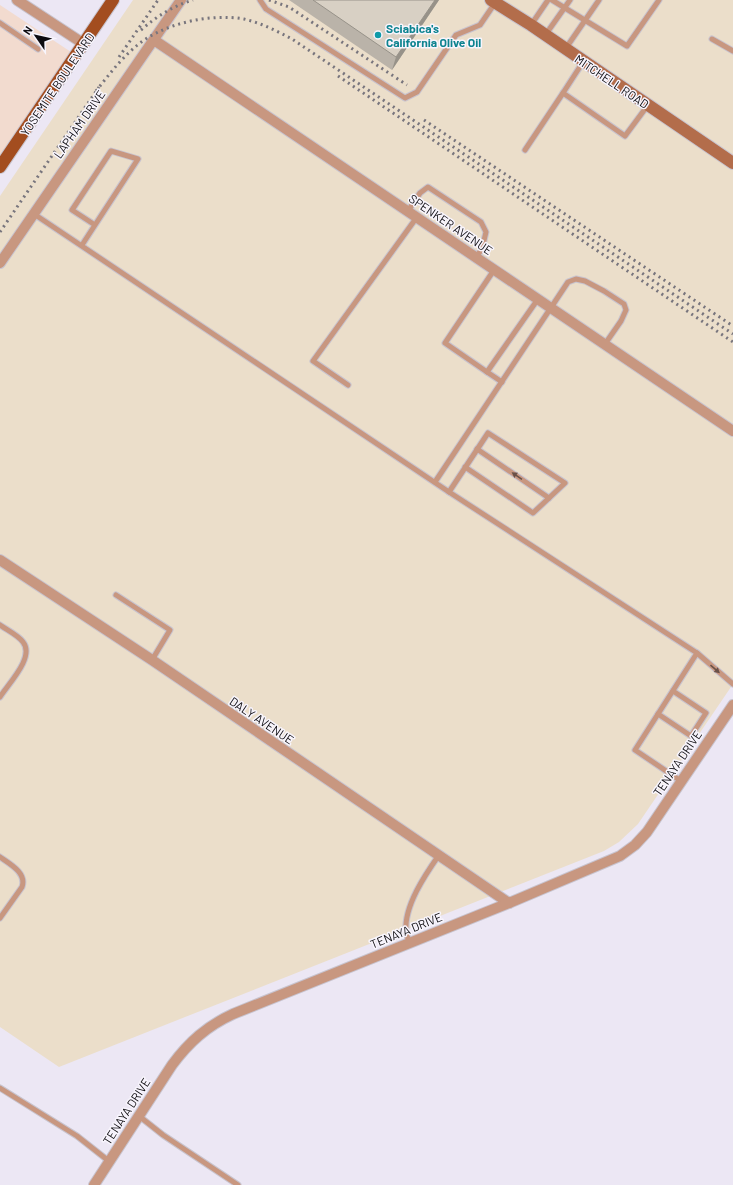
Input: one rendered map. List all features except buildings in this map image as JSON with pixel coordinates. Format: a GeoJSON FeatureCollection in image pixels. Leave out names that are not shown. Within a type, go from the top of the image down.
{"type":"FeatureCollection","features":[{"type":"Feature","properties":{"kind":"main road","name":"YOSEMITE BOULEVARD"},"geometry":{"type":"LineString","coordinates":[[0,167],[113,0]]}},
{"type":"Feature","properties":{"kind":"main road","name":"MITCHELL ROAD"},"geometry":{"type":"LineString","coordinates":[[494,1],[733,163]]}},
{"type":"Feature","properties":{"kind":"street"},"geometry":{"type":"LineString","coordinates":[[17,0],[84,44]]}},
{"type":"Feature","properties":{"kind":"street","name":"LAPHAM DRIVE"},"geometry":{"type":"LineString","coordinates":[[0,263],[181,0]]}},
{"type":"Feature","properties":{"kind":"street","name":"SPENKER AVENUE"},"geometry":{"type":"LineString","coordinates":[[154,40],[733,431]]}},
{"type":"Feature","properties":{"kind":"street","name":"DALY AVENUE"},"geometry":{"type":"LineString","coordinates":[[0,560],[152,660],[509,903]]}},
{"type":"Feature","properties":{"kind":"street","name":"TENAYA DRIVE"},"geometry":{"type":"LineString","coordinates":[[94,1185],[172,1065],[183,1050],[210,1026],[233,1014],[509,903],[620,856],[635,845],[647,832],[733,705]]}},
{"type":"Feature","properties":{"kind":"lane"},"geometry":{"type":"LineString","coordinates":[[260,0],[266,9],[405,98],[417,92],[456,35],[480,25],[494,1]]}},
{"type":"Feature","properties":{"kind":"lane"},"geometry":{"type":"LineString","coordinates":[[531,25],[548,0]]}},
{"type":"Feature","properties":{"kind":"lane"},"geometry":{"type":"LineString","coordinates":[[552,0],[627,46],[659,0]]}},
{"type":"Feature","properties":{"kind":"lane"},"geometry":{"type":"LineString","coordinates":[[546,35],[570,0]]}},
{"type":"Feature","properties":{"kind":"lane"},"geometry":{"type":"LineString","coordinates":[[566,49],[598,0]]}},
{"type":"Feature","properties":{"kind":"lane"},"geometry":{"type":"LineString","coordinates":[[0,23],[38,49]]}},
{"type":"Feature","properties":{"kind":"lane"},"geometry":{"type":"LineString","coordinates":[[712,39],[733,51]]}},
{"type":"Feature","properties":{"kind":"lane"},"geometry":{"type":"LineString","coordinates":[[525,150],[584,61]]}},
{"type":"Feature","properties":{"kind":"lane"},"geometry":{"type":"LineString","coordinates":[[563,92],[625,136],[648,105]]}},
{"type":"Feature","properties":{"kind":"lane"},"geometry":{"type":"LineString","coordinates":[[82,245],[138,159],[111,151],[76,203],[72,210],[95,225]]}},
{"type":"Feature","properties":{"kind":"lane"},"geometry":{"type":"LineString","coordinates":[[408,211],[420,193],[428,187],[481,222],[486,232],[482,249],[476,257]]}},
{"type":"Feature","properties":{"kind":"lane"},"geometry":{"type":"LineString","coordinates":[[34,214],[449,492],[697,653],[733,684]]}},
{"type":"Feature","properties":{"kind":"lane"},"geometry":{"type":"LineString","coordinates":[[348,385],[313,361],[417,217]]}},
{"type":"Feature","properties":{"kind":"lane"},"geometry":{"type":"LineString","coordinates":[[494,270],[445,343],[502,382]]}},
{"type":"Feature","properties":{"kind":"lane"},"geometry":{"type":"LineString","coordinates":[[435,482],[568,282],[576,279],[585,281],[624,304],[626,310],[621,321],[605,344]]}},
{"type":"Feature","properties":{"kind":"lane"},"geometry":{"type":"LineString","coordinates":[[487,372],[538,299]]}},
{"type":"Feature","properties":{"kind":"lane"},"geometry":{"type":"LineString","coordinates":[[449,492],[465,467],[488,433],[566,483],[534,513],[465,467]]}},
{"type":"Feature","properties":{"kind":"lane"},"geometry":{"type":"LineString","coordinates":[[477,450],[549,498]]}},
{"type":"Feature","properties":{"kind":"lane"},"geometry":{"type":"LineString","coordinates":[[116,595],[170,630],[152,660]]}},
{"type":"Feature","properties":{"kind":"lane"},"geometry":{"type":"LineString","coordinates":[[0,624],[22,640],[26,647],[27,655],[24,663],[0,696]]}},
{"type":"Feature","properties":{"kind":"lane"},"geometry":{"type":"LineString","coordinates":[[681,781],[635,750],[697,653]]}},
{"type":"Feature","properties":{"kind":"lane"},"geometry":{"type":"LineString","coordinates":[[658,714],[691,736],[706,713],[673,691]]}},
{"type":"Feature","properties":{"kind":"lane"},"geometry":{"type":"LineString","coordinates":[[410,943],[406,933],[406,918],[411,904],[426,874],[439,855]]}},
{"type":"Feature","properties":{"kind":"lane"},"geometry":{"type":"LineString","coordinates":[[0,857],[20,873],[24,882],[0,918]]}},
{"type":"Feature","properties":{"kind":"lane"},"geometry":{"type":"LineString","coordinates":[[0,1088],[77,1136],[110,1162]]}},
{"type":"Feature","properties":{"kind":"lane"},"geometry":{"type":"LineString","coordinates":[[139,1116],[163,1135],[238,1185]]}},
{"type":"Feature","properties":{"kind":"shaded area"},"geometry":{"type":"Polygon","coordinates":[[[133,0],[733,0],[733,684],[638,824],[619,842],[604,851],[59,1067],[0,1027],[0,196],[133,0]]]}},
{"type":"Feature","properties":{"kind":"shaded area"},"geometry":{"type":"Polygon","coordinates":[[[0,5],[71,52],[0,156],[0,5]]]}},
{"type":"Feature","properties":{"kind":"railway"},"geometry":{"type":"LineString","coordinates":[[119,57],[158,0]]}},
{"type":"Feature","properties":{"kind":"railway"},"geometry":{"type":"LineString","coordinates":[[141,30],[166,12],[193,0]]}},
{"type":"Feature","properties":{"kind":"railway"},"geometry":{"type":"LineString","coordinates":[[269,0],[289,7],[407,85]]}},
{"type":"Feature","properties":{"kind":"railway"},"geometry":{"type":"LineString","coordinates":[[96,91],[119,63],[134,48],[157,32],[186,22],[216,18],[244,19],[263,25],[292,39],[733,334]]}},
{"type":"Feature","properties":{"kind":"railway"},"geometry":{"type":"LineString","coordinates":[[338,76],[733,342]]}},
{"type":"Feature","properties":{"kind":"railway"},"geometry":{"type":"LineString","coordinates":[[0,232],[99,87]]}},
{"type":"Feature","properties":{"kind":"railway"},"geometry":{"type":"LineString","coordinates":[[424,120],[733,326]]}},
{"type":"Feature","properties":{"kind":"place","name":"Sciabica's California Olive Oil"},"geometry":{"type":"Point","coordinates":[378,35]}}]}
